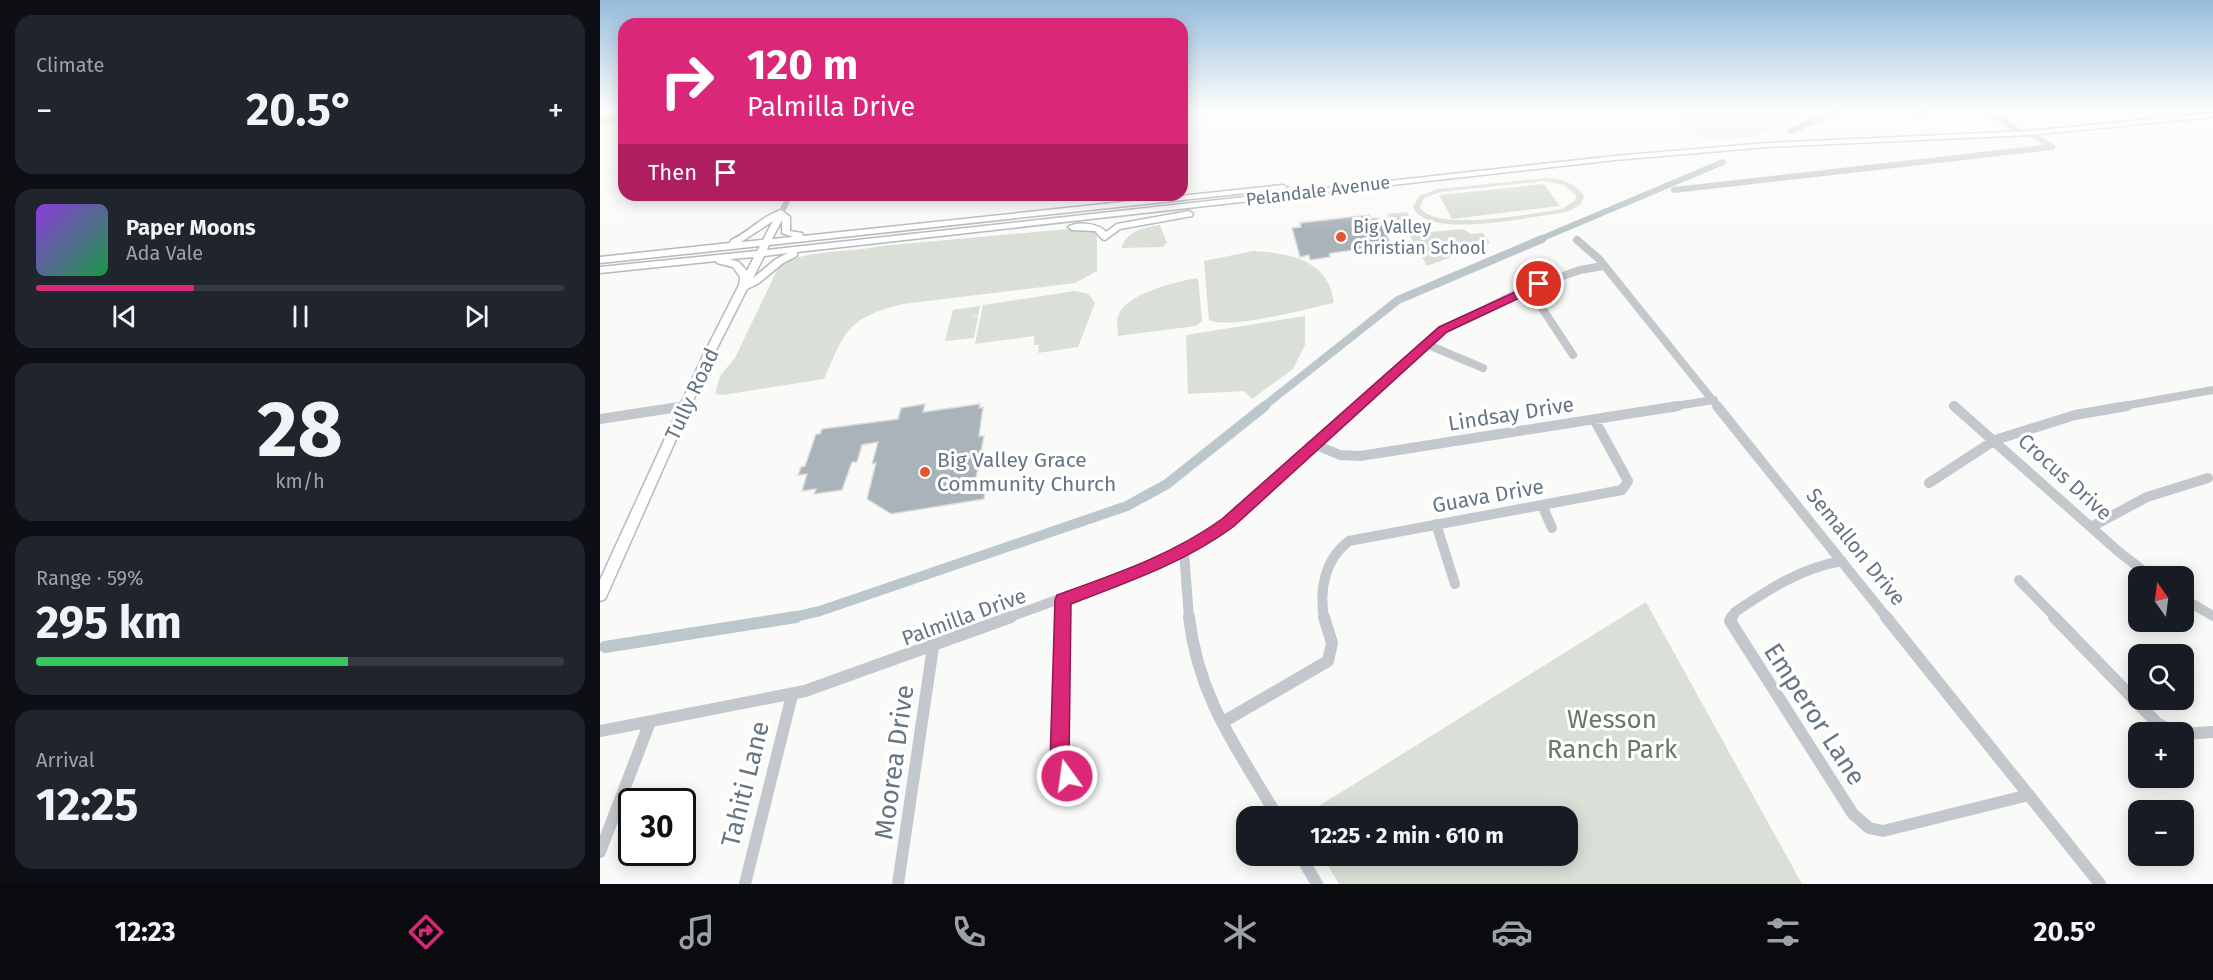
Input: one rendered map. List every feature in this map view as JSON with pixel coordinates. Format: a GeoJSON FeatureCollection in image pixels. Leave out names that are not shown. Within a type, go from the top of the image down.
{"type":"FeatureCollection","features":[{"type":"Feature","properties":{"kind":"main road","name":"Pelandale Avenue"},"geometry":{"type":"LineString","coordinates":[[1188,198],[1642,149]]}},
{"type":"Feature","properties":{"kind":"main road","name":"Pelandale Avenue"},"geometry":{"type":"LineString","coordinates":[[600,270],[898,239],[1290,194],[1734,149]]}},
{"type":"Feature","properties":{"kind":"main road"},"geometry":{"type":"LineString","coordinates":[[898,239],[948,238],[1082,226],[1098,228],[1105,237],[1117,227],[1290,194]]}},
{"type":"Feature","properties":{"kind":"main road","name":"Pelandale Avenue"},"geometry":{"type":"LineString","coordinates":[[600,260],[1158,201]]}},
{"type":"Feature","properties":{"kind":"main road","name":"Pelandale Avenue"},"geometry":{"type":"LineString","coordinates":[[705,249],[745,237],[767,218],[781,213],[786,217],[786,233],[830,236]]}},
{"type":"Feature","properties":{"kind":"main road","name":"Tully Road"},"geometry":{"type":"LineString","coordinates":[[600,595],[685,406],[741,288],[781,213]]}},
{"type":"Feature","properties":{"kind":"main road","name":"Pelandale Avenue"},"geometry":{"type":"LineString","coordinates":[[741,288],[758,281],[782,258],[818,247]]}},
{"type":"Feature","properties":{"kind":"main road","name":"Pelandale Avenue"},"geometry":{"type":"LineString","coordinates":[[693,259],[735,263],[745,277],[741,288]]}},
{"type":"Feature","properties":{"kind":"street"},"geometry":{"type":"LineString","coordinates":[[1674,190],[2032,149]]}},
{"type":"Feature","properties":{"kind":"street","name":"Tully Road"},"geometry":{"type":"LineString","coordinates":[[781,213],[787,201]]}},
{"type":"Feature","properties":{"kind":"street","name":"Semallon Drive"},"geometry":{"type":"LineString","coordinates":[[1577,240],[1593,252],[1714,400],[2100,884]]}},
{"type":"Feature","properties":{"kind":"street","name":"Palmilla Drive"},"geometry":{"type":"LineString","coordinates":[[600,731],[792,695],[1141,572],[1184,552],[1228,523],[1426,344],[1454,323],[1523,290],[1580,270],[1603,266]]}},
{"type":"Feature","properties":{"kind":"street"},"geometry":{"type":"LineString","coordinates":[[1523,290],[1538,302],[1573,355]]}},
{"type":"Feature","properties":{"kind":"street"},"geometry":{"type":"LineString","coordinates":[[1426,344],[1483,368]]}},
{"type":"Feature","properties":{"kind":"street"},"geometry":{"type":"LineString","coordinates":[[1929,483],[1995,440],[2075,415],[2211,392]]}},
{"type":"Feature","properties":{"kind":"street","name":"Lindsay Drive"},"geometry":{"type":"LineString","coordinates":[[1316,445],[1340,455],[1360,456],[1714,400]]}},
{"type":"Feature","properties":{"kind":"street"},"geometry":{"type":"LineString","coordinates":[[600,418],[685,406]]}},
{"type":"Feature","properties":{"kind":"street","name":"Crocus Drive"},"geometry":{"type":"LineString","coordinates":[[1954,406],[2138,566]]}},
{"type":"Feature","properties":{"kind":"street","name":"Guava Drive"},"geometry":{"type":"LineString","coordinates":[[1223,722],[1322,666],[1332,655],[1333,643],[1323,612],[1323,585],[1344,544],[1355,538],[1619,491],[1626,486],[1626,476],[1594,419]]}},
{"type":"Feature","properties":{"kind":"street"},"geometry":{"type":"LineString","coordinates":[[2091,526],[2147,497],[2208,478]]}},
{"type":"Feature","properties":{"kind":"street"},"geometry":{"type":"LineString","coordinates":[[1542,505],[1552,528]]}},
{"type":"Feature","properties":{"kind":"street"},"geometry":{"type":"LineString","coordinates":[[1436,524],[1455,584]]}},
{"type":"Feature","properties":{"kind":"street"},"geometry":{"type":"LineString","coordinates":[[1184,552],[1195,656],[1209,698],[1271,806]]}},
{"type":"Feature","properties":{"kind":"street","name":"Emperor Lane"},"geometry":{"type":"LineString","coordinates":[[1842,561],[1809,567],[1795,573],[1735,612],[1730,620],[1732,628],[1853,813],[1869,828],[1889,831],[2029,795]]}},
{"type":"Feature","properties":{"kind":"street"},"geometry":{"type":"LineString","coordinates":[[2019,580],[2156,722]]}},
{"type":"Feature","properties":{"kind":"street"},"geometry":{"type":"LineString","coordinates":[[1063,600],[1059,764],[1074,788]]}},
{"type":"Feature","properties":{"kind":"street"},"geometry":{"type":"LineString","coordinates":[[2194,605],[2213,616]]}},
{"type":"Feature","properties":{"kind":"street","name":"Moorea Drive"},"geometry":{"type":"LineString","coordinates":[[898,884],[933,647]]}},
{"type":"Feature","properties":{"kind":"street","name":"Tahiti Lane"},"geometry":{"type":"LineString","coordinates":[[745,884],[792,695]]}},
{"type":"Feature","properties":{"kind":"street"},"geometry":{"type":"LineString","coordinates":[[600,852],[650,722]]}},
{"type":"Feature","properties":{"kind":"street"},"geometry":{"type":"LineString","coordinates":[[2194,733],[2213,732]]}},
{"type":"Feature","properties":{"kind":"street"},"geometry":{"type":"LineString","coordinates":[[1306,866],[1317,884]]}},
{"type":"Feature","properties":{"kind":"green space"},"geometry":{"type":"Polygon","coordinates":[[[1547,178],[1568,182],[1584,196],[1581,204],[1570,211],[1501,222],[1456,225],[1422,217],[1413,207],[1419,196],[1437,189],[1547,178]],[[1544,181],[1441,192],[1424,198],[1420,207],[1429,215],[1444,219],[1486,219],[1531,214],[1562,209],[1575,201],[1576,195],[1564,185],[1544,181]]]}},
{"type":"Feature","properties":{"kind":"green space"},"geometry":{"type":"Polygon","coordinates":[[[1544,184],[1560,206],[1452,219],[1439,195],[1544,184]]]}},
{"type":"Feature","properties":{"kind":"green space"},"geometry":{"type":"Polygon","coordinates":[[[1407,212],[1416,232],[1396,235],[1387,214],[1407,212]]]}},
{"type":"Feature","properties":{"kind":"green space"},"geometry":{"type":"Polygon","coordinates":[[[1160,225],[1167,243],[1163,247],[1122,248],[1131,234],[1160,225]]]}},
{"type":"Feature","properties":{"kind":"green space"},"geometry":{"type":"Polygon","coordinates":[[[1079,228],[1093,230],[1097,237],[1097,271],[1075,283],[903,304],[885,309],[851,328],[838,348],[824,379],[723,395],[715,394],[720,376],[735,358],[779,266],[789,261],[813,254],[880,246],[1079,228]]]}},
{"type":"Feature","properties":{"kind":"green space"},"geometry":{"type":"Polygon","coordinates":[[[1463,229],[1471,234],[1483,233],[1490,243],[1427,266],[1409,234],[1463,229]]]}},
{"type":"Feature","properties":{"kind":"green space"},"geometry":{"type":"Polygon","coordinates":[[[1253,251],[1294,257],[1316,268],[1331,289],[1334,303],[1251,320],[1219,322],[1209,320],[1204,261],[1253,251]]]}},
{"type":"Feature","properties":{"kind":"green space"},"geometry":{"type":"Polygon","coordinates":[[[1198,278],[1202,321],[1196,326],[1118,336],[1118,317],[1122,309],[1130,302],[1152,290],[1198,278]]]}},
{"type":"Feature","properties":{"kind":"green space"},"geometry":{"type":"Polygon","coordinates":[[[1075,291],[1088,294],[1095,303],[1078,347],[1038,353],[1039,345],[1034,345],[1034,336],[975,344],[983,305],[1075,291]]]}},
{"type":"Feature","properties":{"kind":"green space"},"geometry":{"type":"Polygon","coordinates":[[[980,306],[978,316],[969,317],[978,317],[974,338],[945,341],[953,310],[980,306]]]}},
{"type":"Feature","properties":{"kind":"green space"},"geometry":{"type":"Polygon","coordinates":[[[1305,316],[1305,345],[1293,369],[1252,399],[1244,391],[1188,394],[1186,335],[1305,316]]]}},
{"type":"Feature","properties":{"kind":"green space","name":"Wesson Ranch Park"},"geometry":{"type":"Polygon","coordinates":[[[1646,602],[1802,884],[1339,884],[1328,866],[1578,866],[1578,806],[1319,806],[1646,602]]]}},
{"type":"Feature","properties":{"kind":"building","name":"Big Valley Christian School"},"geometry":{"type":"Polygon","coordinates":[[[1369,215],[1371,219],[1379,218],[1391,245],[1382,247],[1384,251],[1364,254],[1362,249],[1332,253],[1329,254],[1330,257],[1310,260],[1309,255],[1300,257],[1292,228],[1301,227],[1300,223],[1369,215]]]}},
{"type":"Feature","properties":{"kind":"building"},"geometry":{"type":"Polygon","coordinates":[[[925,404],[923,412],[980,404],[979,408],[983,407],[979,436],[984,436],[975,483],[987,481],[984,499],[891,514],[867,499],[876,463],[872,464],[878,442],[862,445],[857,462],[852,462],[842,490],[814,494],[816,489],[802,491],[807,474],[798,475],[801,467],[805,466],[816,434],[820,434],[822,429],[898,419],[901,408],[925,404]]]}},
{"type":"Feature","properties":{"kind":"waterway"},"geometry":{"type":"LineString","coordinates":[[1538,240],[1723,162]]}},
{"type":"Feature","properties":{"kind":"waterway"},"geometry":{"type":"LineString","coordinates":[[1263,407],[1398,300],[1542,239]]}},
{"type":"Feature","properties":{"kind":"waterway"},"geometry":{"type":"LineString","coordinates":[[789,618],[820,611],[1127,506],[1167,484],[1265,406]]}},
{"type":"Feature","properties":{"kind":"waterway"},"geometry":{"type":"LineString","coordinates":[[605,647],[796,617]]}},
{"type":"Feature","properties":{"kind":"place","name":"Big Valley Christian School"},"geometry":{"type":"Point","coordinates":[1341,237]}},
{"type":"Feature","properties":{"kind":"place","name":"Big Valley Grace Community Church"},"geometry":{"type":"Point","coordinates":[925,472]}},
{"type":"Feature","properties":{"kind":"route"},"geometry":{"type":"LineString","coordinates":[[1067,776],[1059,764],[1063,600],[1141,572],[1184,552],[1209,537],[1228,523],[1443,330],[1539,284]]}}]}
